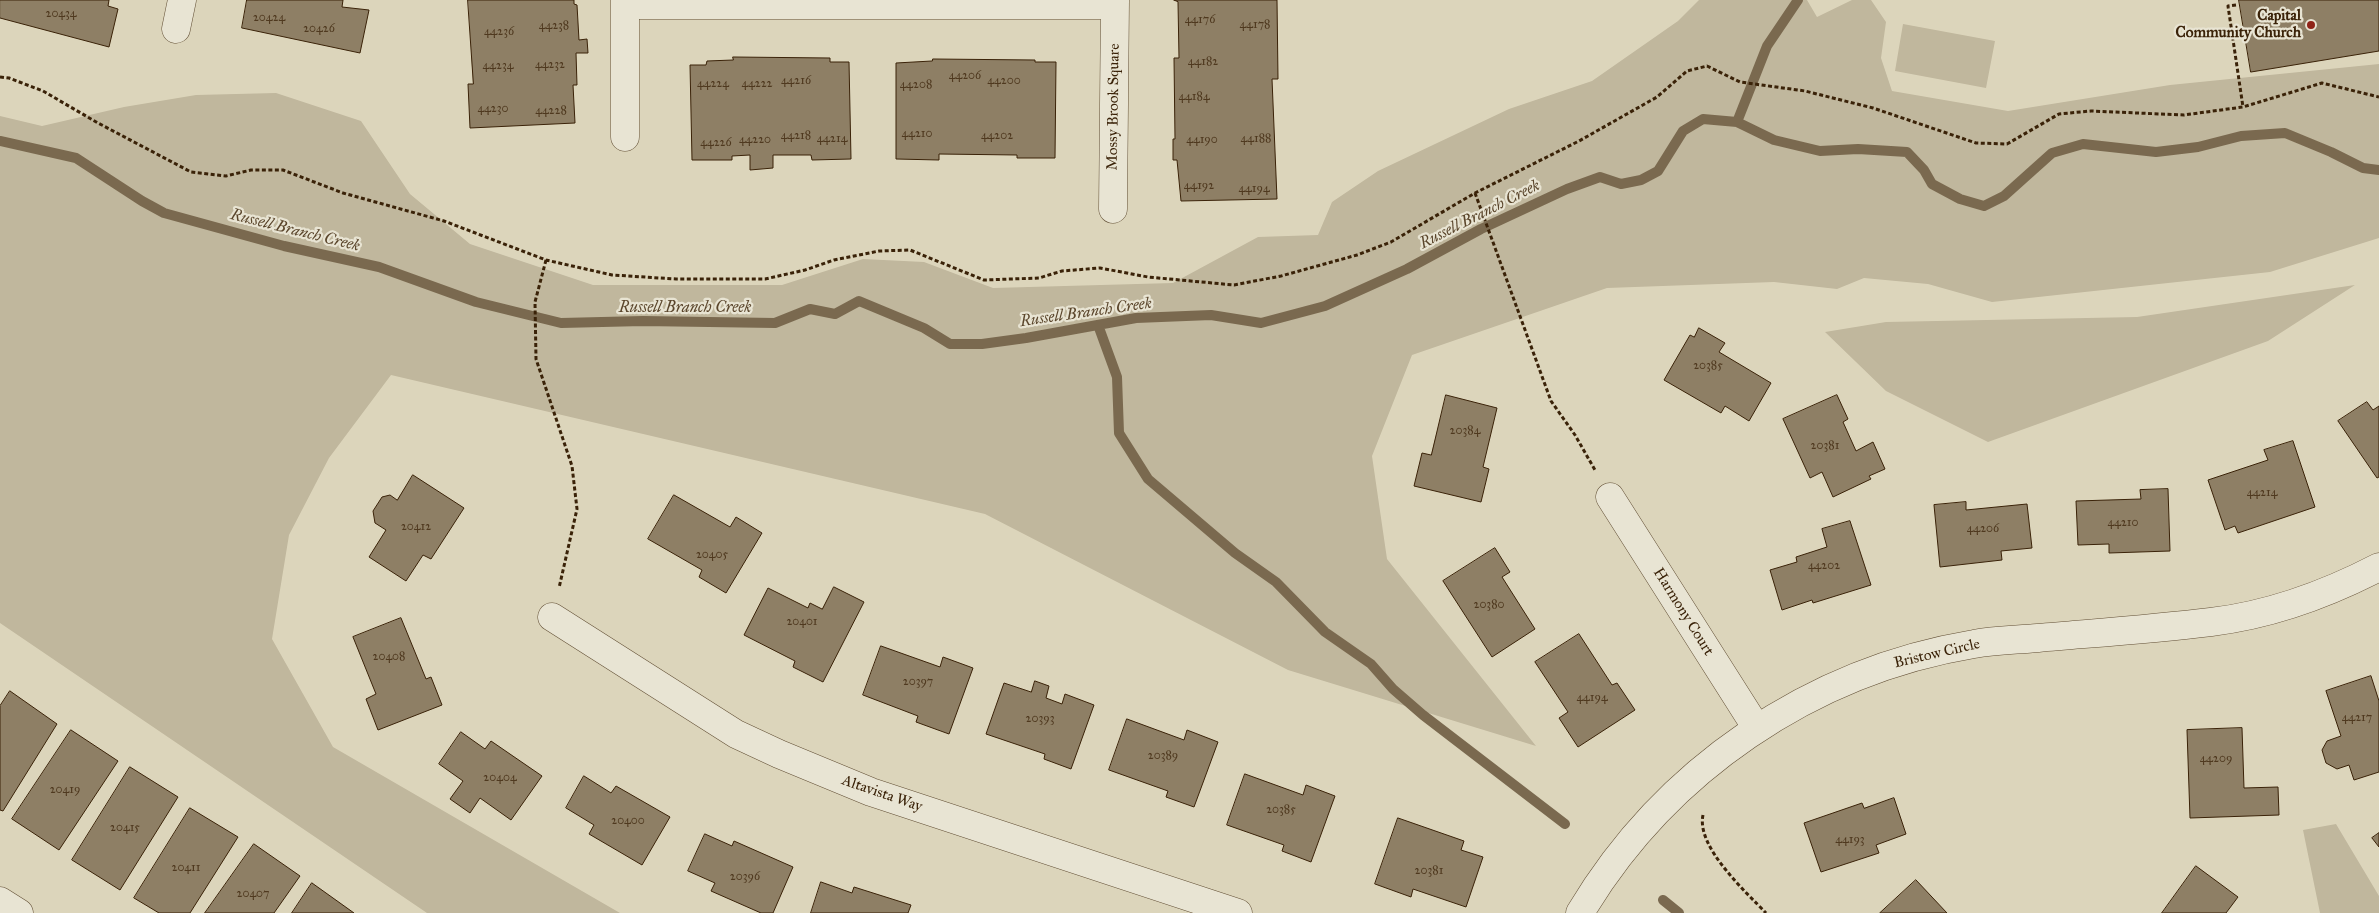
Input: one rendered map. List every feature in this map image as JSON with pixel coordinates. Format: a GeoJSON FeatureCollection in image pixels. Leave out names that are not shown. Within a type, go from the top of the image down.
{"type":"FeatureCollection","features":[{"type":"Feature","properties":{"kind":"street"},"geometry":{"type":"LineString","coordinates":[[176,29],[182,0]]}},
{"type":"Feature","properties":{"kind":"street","name":"Mossy Brook Square"},"geometry":{"type":"LineString","coordinates":[[625,137],[625,3],[1115,3],[1113,209]]}},
{"type":"Feature","properties":{"kind":"street","name":"Harmony Court"},"geometry":{"type":"LineString","coordinates":[[1610,497],[1756,728]]}},
{"type":"Feature","properties":{"kind":"street","name":"Bristow Circle"},"geometry":{"type":"LineString","coordinates":[[1580,913],[1596,886],[1631,840],[1670,797],[1722,752],[1756,728],[1830,688],[1894,664],[1974,644],[2213,622],[2280,607],[2349,582],[2379,567]]}},
{"type":"Feature","properties":{"kind":"street","name":"Altavista Way"},"geometry":{"type":"LineString","coordinates":[[552,617],[736,734],[779,754],[871,792],[1238,913]]}},
{"type":"Feature","properties":{"kind":"street"},"geometry":{"type":"LineString","coordinates":[[0,900],[19,913]]}},
{"type":"Feature","properties":{"kind":"path"},"geometry":{"type":"LineString","coordinates":[[2236,5],[2228,6],[2243,107]]}},
{"type":"Feature","properties":{"kind":"path"},"geometry":{"type":"LineString","coordinates":[[0,77],[9,78],[43,91],[98,123],[191,172],[226,176],[251,170],[283,170],[343,193],[444,221],[546,260],[612,275],[676,279],[765,279],[870,252],[910,250],[984,280],[1040,278],[1062,271],[1100,268],[1148,277],[1234,285],[1348,258],[1391,242],[1475,193],[1579,141],[1657,97],[1687,71],[1707,66],[1740,82],[1804,91],[1873,108],[1976,143],[2007,144],[2060,114],[2091,111],[2184,115],[2243,107],[2322,83],[2379,97]]}},
{"type":"Feature","properties":{"kind":"path"},"geometry":{"type":"LineString","coordinates":[[1475,193],[1551,401],[1576,436],[1610,497]]}},
{"type":"Feature","properties":{"kind":"path"},"geometry":{"type":"LineString","coordinates":[[546,260],[535,302],[536,359],[572,466],[577,509],[552,617]]}},
{"type":"Feature","properties":{"kind":"path"},"geometry":{"type":"LineString","coordinates":[[1707,810],[1702,817],[1707,841],[1724,867],[1766,913]]}},
{"type":"Feature","properties":{"kind":"shaded area"},"geometry":{"type":"Polygon","coordinates":[[[1699,0],[1807,0],[1817,17],[1852,0],[1871,0],[1886,22],[1881,58],[1892,91],[2008,111],[2170,85],[2379,64],[2379,238],[2270,272],[1992,302],[1928,284],[1864,278],[1837,289],[1774,282],[1607,288],[1412,355],[1372,456],[1387,559],[1536,746],[1288,670],[985,514],[391,375],[329,458],[289,535],[272,639],[333,747],[620,913],[427,913],[0,623],[0,116],[42,126],[124,107],[196,95],[276,93],[361,121],[410,194],[470,244],[593,285],[782,285],[863,259],[924,262],[993,288],[1173,283],[1258,237],[1318,235],[1332,202],[1378,171],[1509,109],[1592,81],[1678,21],[1699,0]]]}},
{"type":"Feature","properties":{"kind":"shaded area"},"geometry":{"type":"Polygon","coordinates":[[[1903,24],[1995,41],[1986,88],[1895,71],[1903,24]]]}},
{"type":"Feature","properties":{"kind":"shaded area"},"geometry":{"type":"Polygon","coordinates":[[[2355,285],[2268,341],[1988,442],[1886,391],[1825,332],[1886,322],[2137,317],[2355,285]]]}},
{"type":"Feature","properties":{"kind":"shaded area"},"geometry":{"type":"Polygon","coordinates":[[[2336,824],[2379,896],[2379,913],[2320,913],[2303,830],[2336,824]]]}},
{"type":"Feature","properties":{"kind":"building"},"geometry":{"type":"Polygon","coordinates":[[[0,0],[109,0],[108,6],[118,9],[109,47],[0,18],[0,0]]]}},
{"type":"Feature","properties":{"kind":"building"},"geometry":{"type":"Polygon","coordinates":[[[247,0],[343,0],[342,7],[369,10],[360,53],[242,28],[247,0]]]}},
{"type":"Feature","properties":{"kind":"building"},"geometry":{"type":"Polygon","coordinates":[[[468,0],[574,0],[574,4],[577,5],[579,40],[587,39],[588,53],[576,53],[577,85],[573,85],[575,123],[470,128],[468,84],[473,84],[468,0]]]}},
{"type":"Feature","properties":{"kind":"building"},"geometry":{"type":"Polygon","coordinates":[[[1174,0],[1277,0],[1278,79],[1272,79],[1277,199],[1181,201],[1177,160],[1173,160],[1173,139],[1175,139],[1174,58],[1179,58],[1178,2],[1174,0]]]}},
{"type":"Feature","properties":{"kind":"building","name":"Capital Community Church"},"geometry":{"type":"Polygon","coordinates":[[[2239,0],[2379,0],[2379,51],[2251,72],[2239,0]]]}},
{"type":"Feature","properties":{"kind":"building"},"geometry":{"type":"Polygon","coordinates":[[[733,57],[830,58],[830,62],[849,62],[851,159],[812,160],[811,155],[773,155],[773,168],[750,170],[750,155],[732,156],[732,160],[692,160],[690,65],[706,65],[707,61],[733,60],[733,57]]]}},
{"type":"Feature","properties":{"kind":"building"},"geometry":{"type":"Polygon","coordinates":[[[933,59],[1056,62],[1055,158],[1017,158],[1017,155],[939,154],[939,160],[896,159],[896,63],[932,61],[933,59]]]}},
{"type":"Feature","properties":{"kind":"building"},"geometry":{"type":"Polygon","coordinates":[[[1699,328],[1725,343],[1719,352],[1771,383],[1749,421],[1725,406],[1721,413],[1664,380],[1690,335],[1694,337],[1699,328]]]}},
{"type":"Feature","properties":{"kind":"building"},"geometry":{"type":"Polygon","coordinates":[[[1446,395],[1497,408],[1483,467],[1489,469],[1481,502],[1414,486],[1422,453],[1431,455],[1446,395]]]}},
{"type":"Feature","properties":{"kind":"building"},"geometry":{"type":"Polygon","coordinates":[[[1837,395],[1848,419],[1843,422],[1856,451],[1873,442],[1885,469],[1869,476],[1871,479],[1833,497],[1822,472],[1810,478],[1783,419],[1837,395]]]}},
{"type":"Feature","properties":{"kind":"building"},"geometry":{"type":"Polygon","coordinates":[[[2367,402],[2373,410],[2379,406],[2379,477],[2377,478],[2338,421],[2367,402]]]}},
{"type":"Feature","properties":{"kind":"building"},"geometry":{"type":"Polygon","coordinates":[[[2293,441],[2315,507],[2238,533],[2235,526],[2225,530],[2208,480],[2268,460],[2264,450],[2293,441]]]}},
{"type":"Feature","properties":{"kind":"building"},"geometry":{"type":"Polygon","coordinates":[[[413,475],[464,508],[431,559],[423,555],[406,581],[369,557],[386,530],[375,523],[373,511],[382,497],[390,495],[397,500],[413,475]]]}},
{"type":"Feature","properties":{"kind":"building"},"geometry":{"type":"Polygon","coordinates":[[[2168,489],[2170,551],[2109,553],[2109,544],[2078,545],[2076,501],[2141,499],[2140,490],[2168,489]]]}},
{"type":"Feature","properties":{"kind":"building"},"geometry":{"type":"Polygon","coordinates":[[[674,495],[730,527],[736,517],[762,533],[726,593],[699,577],[702,570],[648,539],[674,495]]]}},
{"type":"Feature","properties":{"kind":"building"},"geometry":{"type":"Polygon","coordinates":[[[1966,502],[1966,510],[2027,504],[2032,548],[2001,551],[2002,560],[1940,567],[1934,505],[1966,502]]]}},
{"type":"Feature","properties":{"kind":"building"},"geometry":{"type":"Polygon","coordinates":[[[1850,521],[1871,585],[1813,603],[1812,600],[1782,610],[1770,570],[1797,562],[1796,557],[1827,547],[1822,529],[1850,521]]]}},
{"type":"Feature","properties":{"kind":"building"},"geometry":{"type":"Polygon","coordinates":[[[1495,548],[1510,572],[1502,577],[1535,629],[1492,657],[1443,581],[1495,548]]]}},
{"type":"Feature","properties":{"kind":"building"},"geometry":{"type":"Polygon","coordinates":[[[834,587],[864,602],[823,682],[793,667],[795,661],[744,635],[768,588],[808,608],[810,603],[822,609],[834,587]]]}},
{"type":"Feature","properties":{"kind":"building"},"geometry":{"type":"Polygon","coordinates":[[[401,618],[426,679],[431,677],[442,705],[378,730],[366,699],[376,694],[353,637],[401,618]]]}},
{"type":"Feature","properties":{"kind":"building"},"geometry":{"type":"Polygon","coordinates":[[[1579,634],[1612,685],[1617,683],[1635,710],[1578,747],[1559,718],[1568,712],[1535,662],[1579,634]]]}},
{"type":"Feature","properties":{"kind":"building"},"geometry":{"type":"Polygon","coordinates":[[[881,646],[940,667],[943,657],[973,668],[949,734],[916,722],[918,716],[863,695],[881,646]]]}},
{"type":"Feature","properties":{"kind":"building"},"geometry":{"type":"Polygon","coordinates":[[[2371,676],[2379,701],[2379,772],[2354,780],[2349,765],[2337,769],[2326,763],[2322,750],[2327,741],[2341,736],[2326,691],[2371,676]]]}},
{"type":"Feature","properties":{"kind":"building"},"geometry":{"type":"Polygon","coordinates":[[[1035,681],[1049,686],[1046,698],[1062,704],[1065,694],[1094,705],[1071,769],[1044,759],[1045,754],[986,734],[1004,683],[1031,692],[1035,681]]]}},
{"type":"Feature","properties":{"kind":"building"},"geometry":{"type":"Polygon","coordinates":[[[10,691],[57,724],[3,811],[0,810],[0,706],[10,691]]]}},
{"type":"Feature","properties":{"kind":"building"},"geometry":{"type":"Polygon","coordinates":[[[1127,719],[1184,740],[1187,730],[1218,742],[1194,807],[1166,797],[1168,791],[1109,770],[1127,719]]]}},
{"type":"Feature","properties":{"kind":"building"},"geometry":{"type":"Polygon","coordinates":[[[2242,728],[2244,788],[2278,787],[2279,815],[2190,818],[2187,730],[2242,728]]]}},
{"type":"Feature","properties":{"kind":"building"},"geometry":{"type":"Polygon","coordinates":[[[71,730],[118,761],[59,850],[12,819],[71,730]]]}},
{"type":"Feature","properties":{"kind":"building"},"geometry":{"type":"Polygon","coordinates":[[[461,732],[485,749],[491,741],[542,776],[511,820],[480,798],[470,813],[450,799],[463,781],[439,764],[461,732]]]}},
{"type":"Feature","properties":{"kind":"building"},"geometry":{"type":"Polygon","coordinates":[[[130,767],[178,797],[120,890],[72,860],[130,767]]]}},
{"type":"Feature","properties":{"kind":"building"},"geometry":{"type":"Polygon","coordinates":[[[1245,774],[1303,795],[1306,785],[1335,796],[1311,862],[1282,851],[1284,845],[1227,825],[1245,774]]]}},
{"type":"Feature","properties":{"kind":"building"},"geometry":{"type":"Polygon","coordinates":[[[584,776],[611,793],[616,786],[670,817],[642,865],[589,834],[594,825],[566,808],[584,776]]]}},
{"type":"Feature","properties":{"kind":"building"},"geometry":{"type":"Polygon","coordinates":[[[1894,798],[1906,834],[1876,845],[1879,853],[1821,872],[1804,823],[1862,803],[1864,808],[1894,798]]]}},
{"type":"Feature","properties":{"kind":"building"},"geometry":{"type":"Polygon","coordinates":[[[190,808],[238,837],[190,913],[159,913],[134,898],[190,808]]]}},
{"type":"Feature","properties":{"kind":"building"},"geometry":{"type":"Polygon","coordinates":[[[1398,818],[1464,841],[1461,850],[1483,857],[1466,907],[1413,889],[1411,897],[1375,884],[1398,818]]]}},
{"type":"Feature","properties":{"kind":"building"},"geometry":{"type":"Polygon","coordinates":[[[2379,833],[2379,847],[2372,838],[2379,833]]]}},
{"type":"Feature","properties":{"kind":"building"},"geometry":{"type":"Polygon","coordinates":[[[705,834],[732,846],[734,841],[793,867],[773,913],[761,913],[711,891],[715,883],[688,871],[705,834]]]}},
{"type":"Feature","properties":{"kind":"building"},"geometry":{"type":"Polygon","coordinates":[[[254,844],[300,876],[274,913],[205,913],[254,844]]]}},
{"type":"Feature","properties":{"kind":"building"},"geometry":{"type":"Polygon","coordinates":[[[2196,866],[2238,897],[2226,913],[2162,913],[2196,866]]]}},
{"type":"Feature","properties":{"kind":"building"},"geometry":{"type":"Polygon","coordinates":[[[1916,880],[1947,913],[1880,913],[1916,880]]]}},
{"type":"Feature","properties":{"kind":"building"},"geometry":{"type":"Polygon","coordinates":[[[821,882],[852,893],[854,887],[911,905],[908,913],[811,913],[821,882]]]}},
{"type":"Feature","properties":{"kind":"building"},"geometry":{"type":"Polygon","coordinates":[[[312,883],[354,913],[292,913],[312,883]]]}},
{"type":"Feature","properties":{"kind":"waterway"},"geometry":{"type":"LineString","coordinates":[[1737,122],[1767,46],[1798,0]]}},
{"type":"Feature","properties":{"kind":"waterway","name":"Russell Branch Creek"},"geometry":{"type":"LineString","coordinates":[[0,141],[76,158],[164,213],[284,246],[379,267],[476,302],[561,323],[643,321],[775,323],[810,309],[835,314],[859,301],[924,328],[950,344],[982,344],[1026,338],[1136,318],[1211,315],[1261,323],[1325,306],[1407,269],[1481,229],[1567,189],[1600,177],[1621,184],[1641,180],[1658,171],[1683,131],[1703,119],[1737,122],[1774,140],[1820,151],[1858,149],[1907,152],[1924,170],[1932,184],[1960,199],[1984,206],[2004,196],[2052,153],[2083,144],[2156,152],[2198,147],[2241,136],[2285,133],[2363,168],[2379,170]]}},
{"type":"Feature","properties":{"kind":"waterway"},"geometry":{"type":"LineString","coordinates":[[1098,325],[1117,377],[1119,433],[1148,479],[1235,553],[1276,582],[1325,632],[1371,664],[1393,689],[1423,715],[1565,824]]}},
{"type":"Feature","properties":{"kind":"waterway"},"geometry":{"type":"LineString","coordinates":[[1663,900],[1679,913]]}},
{"type":"Feature","properties":{"kind":"place","name":"Capital Community Church"},"geometry":{"type":"Point","coordinates":[2311,25]}}]}
